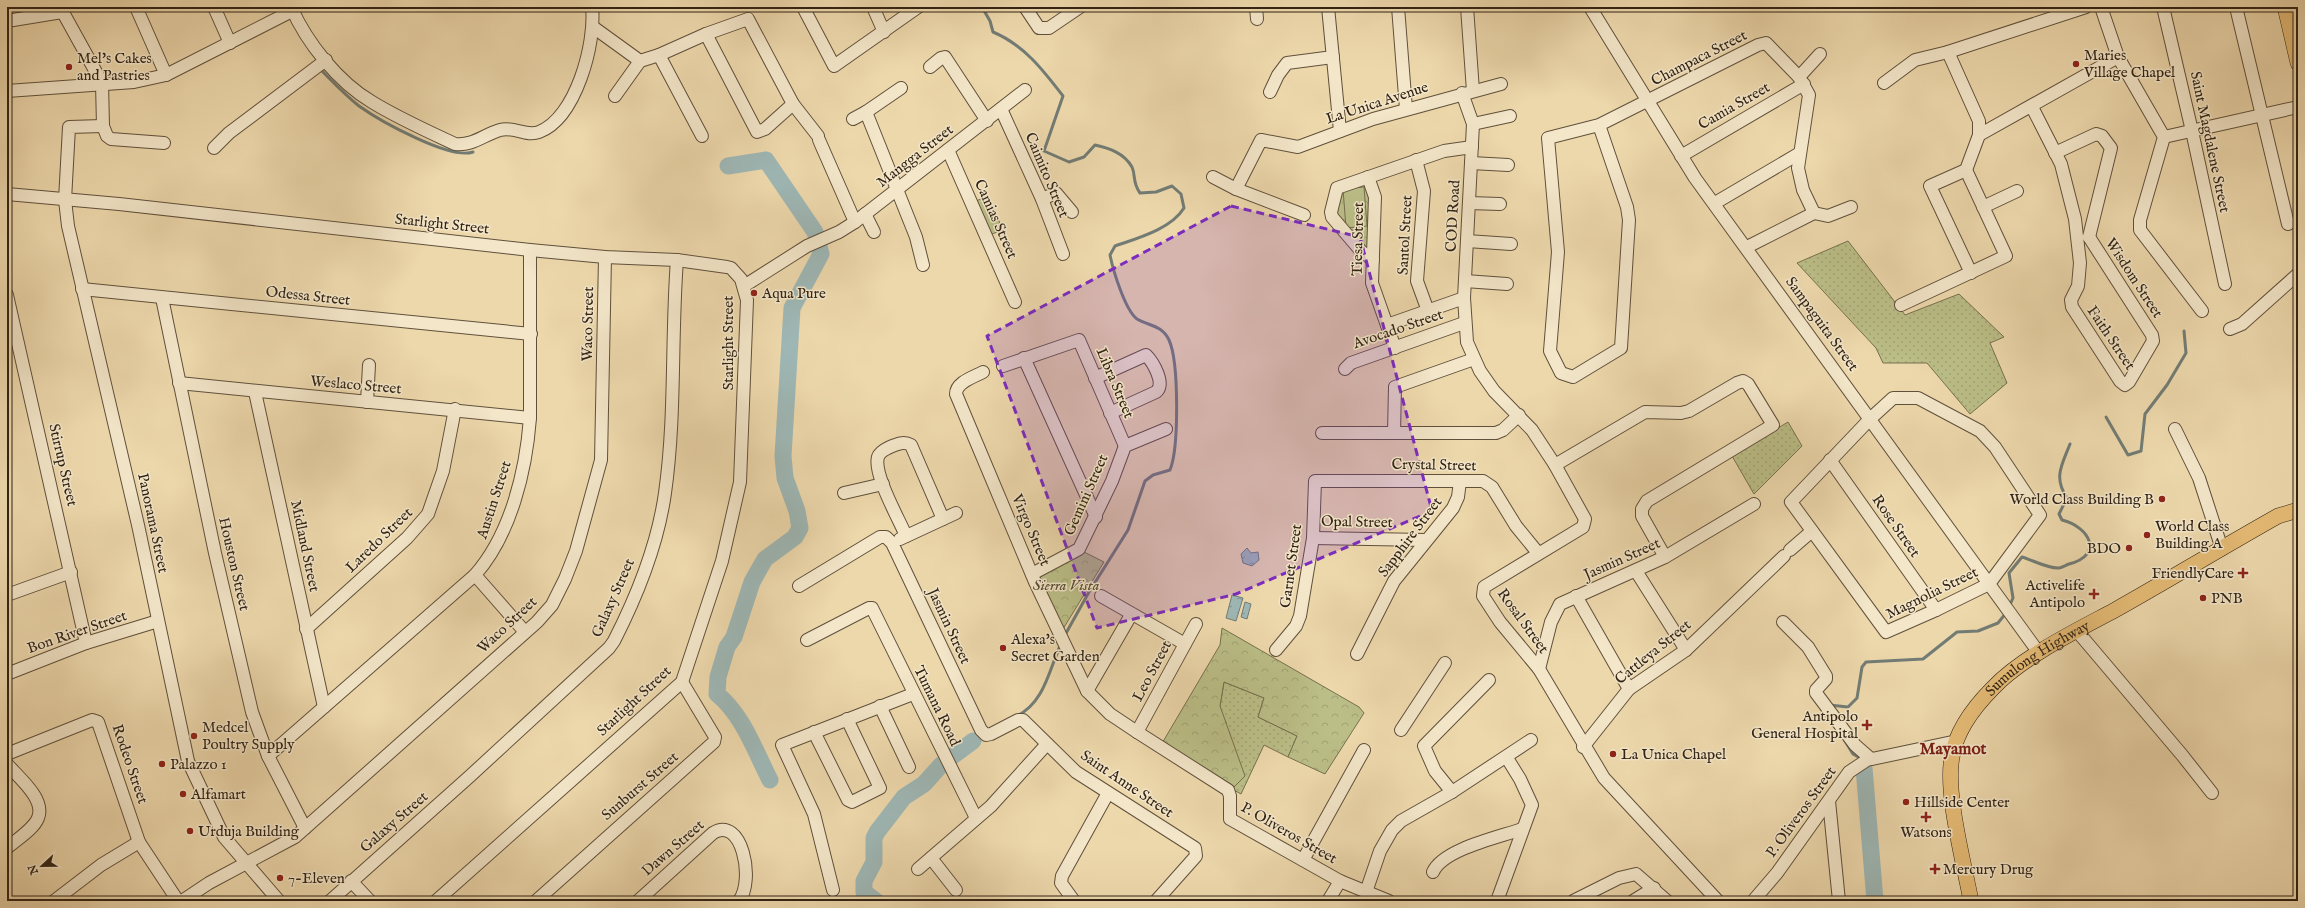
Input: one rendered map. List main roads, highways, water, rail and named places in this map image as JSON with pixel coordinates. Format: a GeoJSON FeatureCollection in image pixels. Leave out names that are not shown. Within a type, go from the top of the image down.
{"type":"FeatureCollection","features":[{"type":"Feature","properties":{"kind":"main road"},"geometry":{"type":"LineString","coordinates":[[2285,7],[2298,63]]}},
{"type":"Feature","properties":{"kind":"main road","name":"Sumulong Highway"},"geometry":{"type":"LineString","coordinates":[[1971,901],[1950,774],[1952,757],[1957,740],[1972,713],[1993,687],[2039,653],[2278,516],[2298,498]]}},
{"type":"Feature","properties":{"kind":"main road","name":"Sumulong Highway"},"geometry":{"type":"LineString","coordinates":[[2278,516],[2298,510]]}},
{"type":"Feature","properties":{"kind":"water"},"geometry":{"type":"Polygon","coordinates":[[[1247,548],[1251,553],[1258,552],[1259,560],[1252,566],[1243,563],[1241,554],[1247,548]]]}},
{"type":"Feature","properties":{"kind":"water"},"geometry":{"type":"Polygon","coordinates":[[[1232,595],[1243,598],[1236,621],[1226,618],[1232,595]]]}},
{"type":"Feature","properties":{"kind":"water"},"geometry":{"type":"Polygon","coordinates":[[[1245,602],[1251,604],[1247,619],[1241,617],[1245,602]]]}},
{"type":"Feature","properties":{"kind":"waterway"},"geometry":{"type":"LineString","coordinates":[[982,7],[990,21],[993,32],[1004,37],[1032,59],[1063,96],[1044,151],[1069,162],[1084,157],[1095,145],[1111,150],[1129,162],[1133,170],[1136,186],[1140,193],[1156,192],[1172,186],[1181,194],[1184,208],[1171,222],[1163,227],[1144,236],[1115,246],[1110,255],[1120,289],[1128,307],[1137,319],[1163,331],[1169,340],[1175,366],[1177,405],[1175,444],[1170,470],[1153,475],[1145,481],[1128,530],[1089,592],[1065,635]]}},
{"type":"Feature","properties":{"kind":"waterway"},"geometry":{"type":"LineString","coordinates":[[321,70],[359,106],[382,121],[432,145],[462,153],[473,152]]}},
{"type":"Feature","properties":{"kind":"waterway"},"geometry":{"type":"LineString","coordinates":[[728,166],[766,160],[815,232],[821,254],[792,308],[783,456],[785,478],[797,511],[800,528],[795,537],[765,559],[752,582],[734,637],[727,647],[718,677],[717,694],[734,712],[748,734],[770,780]]}},
{"type":"Feature","properties":{"kind":"waterway"},"geometry":{"type":"LineString","coordinates":[[2106,417],[2128,455],[2141,451],[2145,414],[2167,385],[2186,353],[2184,331]]}},
{"type":"Feature","properties":{"kind":"waterway"},"geometry":{"type":"LineString","coordinates":[[2009,607],[2013,598],[2009,573],[2022,557],[2049,567],[2059,568],[2080,560],[2087,554],[2090,548],[2086,535],[2080,529],[2062,520],[2059,514],[2067,498],[2060,484],[2060,471],[2070,444]]}},
{"type":"Feature","properties":{"kind":"waterway"},"geometry":{"type":"LineString","coordinates":[[1829,705],[1848,707],[1857,698],[1862,667],[1866,662],[1923,659],[1957,632],[1978,631],[1998,623],[2006,613]]}},
{"type":"Feature","properties":{"kind":"waterway"},"geometry":{"type":"LineString","coordinates":[[1017,716],[1026,710],[1040,694],[1061,644]]}},
{"type":"Feature","properties":{"kind":"waterway"},"geometry":{"type":"LineString","coordinates":[[973,741],[981,735]]}},
{"type":"Feature","properties":{"kind":"waterway"},"geometry":{"type":"LineString","coordinates":[[950,758],[973,741]]}},
{"type":"Feature","properties":{"kind":"waterway"},"geometry":{"type":"LineString","coordinates":[[1845,741],[1853,754],[1862,759]]}},
{"type":"Feature","properties":{"kind":"waterway"},"geometry":{"type":"LineString","coordinates":[[876,901],[864,892],[864,881],[874,862],[874,838],[904,797],[924,784],[941,765]]}},
{"type":"Feature","properties":{"kind":"waterway"},"geometry":{"type":"LineString","coordinates":[[1864,768],[1875,901]]}},
{"type":"Feature","properties":{"kind":"place","name":"Maries Village Chapel"},"geometry":{"type":"Point","coordinates":[2076,64]}},
{"type":"Feature","properties":{"kind":"place","name":"Mel's Cakes and Pastries"},"geometry":{"type":"Point","coordinates":[69,67]}},
{"type":"Feature","properties":{"kind":"place","name":"Aqua Pure"},"geometry":{"type":"Point","coordinates":[754,293]}},
{"type":"Feature","properties":{"kind":"place","name":"World Class Building B"},"geometry":{"type":"Point","coordinates":[2162,499]}},
{"type":"Feature","properties":{"kind":"place","name":"World Class Building A"},"geometry":{"type":"Point","coordinates":[2147,535]}},
{"type":"Feature","properties":{"kind":"place","name":"BDO"},"geometry":{"type":"Point","coordinates":[2129,548]}},
{"type":"Feature","properties":{"kind":"place","name":"FriendlyCare"},"geometry":{"type":"Point","coordinates":[2243,573]}},
{"type":"Feature","properties":{"kind":"place","name":"Activelife Antipolo"},"geometry":{"type":"Point","coordinates":[2094,594]}},
{"type":"Feature","properties":{"kind":"place","name":"PNB"},"geometry":{"type":"Point","coordinates":[2203,598]}},
{"type":"Feature","properties":{"kind":"place","name":"Alexa's Secret Garden"},"geometry":{"type":"Point","coordinates":[1003,648]}},
{"type":"Feature","properties":{"kind":"place","name":"Antipolo General Hospital"},"geometry":{"type":"Point","coordinates":[1867,725]}},
{"type":"Feature","properties":{"kind":"place","name":"Medcel Poultry Supply"},"geometry":{"type":"Point","coordinates":[194,736]}},
{"type":"Feature","properties":{"kind":"place","name":"La Unica Chapel"},"geometry":{"type":"Point","coordinates":[1613,754]}},
{"type":"Feature","properties":{"kind":"place","name":"Palazzo 1"},"geometry":{"type":"Point","coordinates":[162,764]}},
{"type":"Feature","properties":{"kind":"place","name":"Alfamart"},"geometry":{"type":"Point","coordinates":[183,794]}},
{"type":"Feature","properties":{"kind":"place","name":"Hillside Center"},"geometry":{"type":"Point","coordinates":[1906,802]}},
{"type":"Feature","properties":{"kind":"place","name":"Watsons"},"geometry":{"type":"Point","coordinates":[1926,817]}},
{"type":"Feature","properties":{"kind":"place","name":"Urduja Building"},"geometry":{"type":"Point","coordinates":[190,831]}},
{"type":"Feature","properties":{"kind":"place","name":"Mercury Drug"},"geometry":{"type":"Point","coordinates":[1935,869]}},
{"type":"Feature","properties":{"kind":"place","name":"7-Eleven"},"geometry":{"type":"Point","coordinates":[280,878]}},
{"type":"Feature","properties":{"kind":"district","name":"Mayamot"},"geometry":{"type":"Point","coordinates":[1953,749]}},
{"type":"Feature","properties":{"kind":"park label","name":"Sierra Vista"},"geometry":{"type":"Point","coordinates":[1066,585]}}]}
